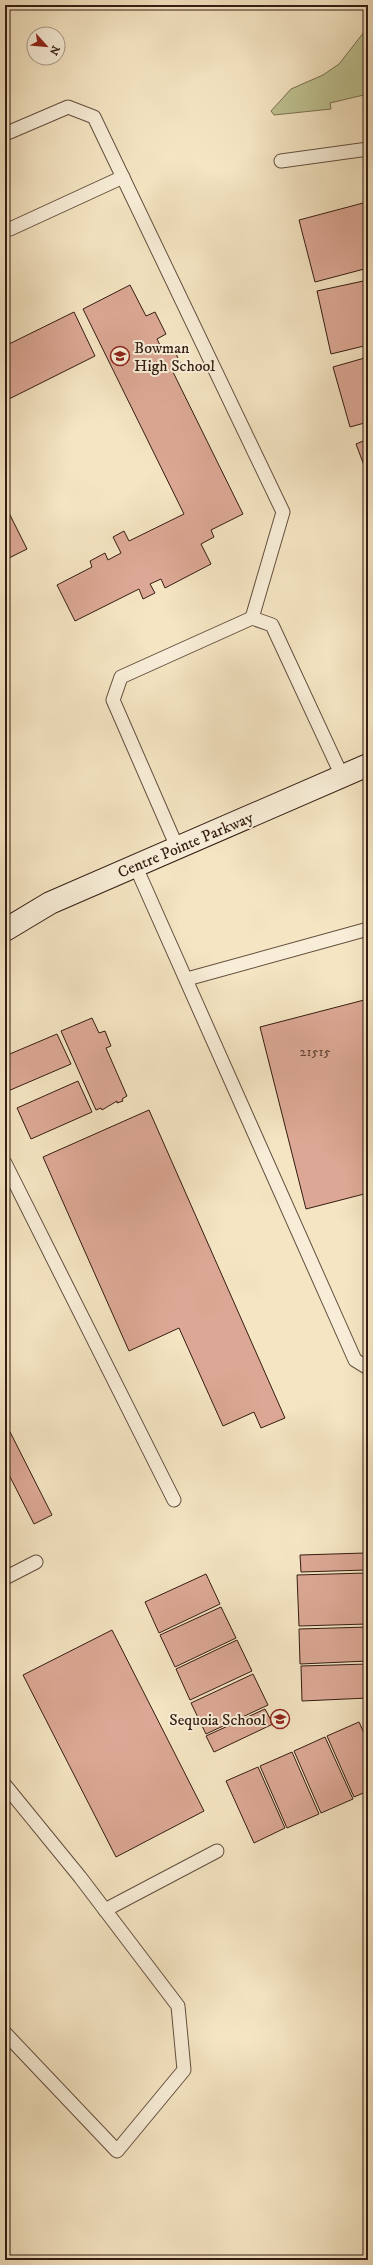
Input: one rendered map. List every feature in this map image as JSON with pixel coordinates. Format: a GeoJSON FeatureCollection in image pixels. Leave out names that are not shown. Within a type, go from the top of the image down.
{"type":"FeatureCollection","features":[{"type":"Feature","properties":{"kind":"street","name":"Centre Pointe Parkway"},"geometry":{"type":"LineString","coordinates":[[5,930],[50,903],[368,765]]}},
{"type":"Feature","properties":{"kind":"lane"},"geometry":{"type":"LineString","coordinates":[[5,134],[68,107],[94,117],[283,512],[252,618]]}},
{"type":"Feature","properties":{"kind":"lane"},"geometry":{"type":"LineString","coordinates":[[281,161],[368,149]]}},
{"type":"Feature","properties":{"kind":"lane"},"geometry":{"type":"LineString","coordinates":[[5,226],[10,229],[122,177]]}},
{"type":"Feature","properties":{"kind":"lane"},"geometry":{"type":"LineString","coordinates":[[177,847],[113,700],[121,678],[252,618],[272,625],[342,776]]}},
{"type":"Feature","properties":{"kind":"lane"},"geometry":{"type":"LineString","coordinates":[[135,865],[187,979],[355,1360],[368,1368]]}},
{"type":"Feature","properties":{"kind":"lane"},"geometry":{"type":"LineString","coordinates":[[187,979],[368,929]]}},
{"type":"Feature","properties":{"kind":"lane"},"geometry":{"type":"LineString","coordinates":[[5,1163],[174,1500]]}},
{"type":"Feature","properties":{"kind":"lane"},"geometry":{"type":"LineString","coordinates":[[5,1578],[36,1562]]}},
{"type":"Feature","properties":{"kind":"lane"},"geometry":{"type":"LineString","coordinates":[[5,1785],[105,1910],[178,2006],[184,2070],[117,2151],[5,2033]]}},
{"type":"Feature","properties":{"kind":"lane"},"geometry":{"type":"LineString","coordinates":[[105,1910],[217,1851]]}},
{"type":"Feature","properties":{"kind":"green space"},"geometry":{"type":"Polygon","coordinates":[[[368,27],[368,94],[330,103],[331,109],[274,115],[271,111],[291,89],[323,75],[339,64],[368,27]]]}},
{"type":"Feature","properties":{"kind":"building"},"geometry":{"type":"Polygon","coordinates":[[[367,202],[368,268],[315,282],[299,220],[367,202]]]}},
{"type":"Feature","properties":{"kind":"building"},"geometry":{"type":"Polygon","coordinates":[[[368,280],[368,345],[331,354],[317,291],[368,280]]]}},
{"type":"Feature","properties":{"kind":"building"},"geometry":{"type":"Polygon","coordinates":[[[130,285],[146,316],[155,312],[166,334],[157,339],[165,355],[174,350],[181,364],[171,368],[243,514],[211,530],[214,537],[201,544],[211,564],[165,588],[161,579],[150,584],[155,593],[143,599],[139,589],[75,621],[57,585],[92,567],[90,561],[105,553],[108,560],[121,553],[113,537],[124,531],[129,541],[184,514],[83,309],[130,285]]]}},
{"type":"Feature","properties":{"kind":"building"},"geometry":{"type":"Polygon","coordinates":[[[74,312],[95,356],[5,401],[5,346],[74,312]]]}},
{"type":"Feature","properties":{"kind":"building"},"geometry":{"type":"Polygon","coordinates":[[[368,357],[368,422],[350,427],[333,367],[368,357]]]}},
{"type":"Feature","properties":{"kind":"building"},"geometry":{"type":"Polygon","coordinates":[[[368,439],[368,476],[356,444],[368,439]]]}},
{"type":"Feature","properties":{"kind":"building"},"geometry":{"type":"Polygon","coordinates":[[[5,505],[27,549],[5,560],[5,505]]]}},
{"type":"Feature","properties":{"kind":"building"},"geometry":{"type":"Polygon","coordinates":[[[368,999],[368,1193],[306,1209],[260,1027],[368,999]]]}},
{"type":"Feature","properties":{"kind":"building"},"geometry":{"type":"Polygon","coordinates":[[[92,1018],[99,1033],[105,1031],[111,1046],[106,1048],[127,1096],[122,1099],[123,1101],[117,1103],[117,1101],[102,1110],[101,1108],[96,1110],[61,1031],[92,1018]]]}},
{"type":"Feature","properties":{"kind":"building"},"geometry":{"type":"Polygon","coordinates":[[[57,1034],[71,1064],[8,1091],[5,1084],[5,1056],[57,1034]]]}},
{"type":"Feature","properties":{"kind":"building"},"geometry":{"type":"Polygon","coordinates":[[[78,1081],[92,1112],[31,1139],[17,1108],[78,1081]]]}},
{"type":"Feature","properties":{"kind":"building"},"geometry":{"type":"Polygon","coordinates":[[[149,1110],[285,1418],[261,1428],[254,1412],[223,1426],[179,1328],[129,1351],[43,1157],[149,1110]]]}},
{"type":"Feature","properties":{"kind":"building"},"geometry":{"type":"Polygon","coordinates":[[[5,1422],[52,1515],[34,1524],[5,1467],[5,1422]]]}},
{"type":"Feature","properties":{"kind":"building"},"geometry":{"type":"Polygon","coordinates":[[[365,1553],[366,1570],[301,1572],[300,1555],[365,1553]]]}},
{"type":"Feature","properties":{"kind":"building"},"geometry":{"type":"Polygon","coordinates":[[[366,1573],[367,1624],[299,1626],[297,1575],[366,1573]]]}},
{"type":"Feature","properties":{"kind":"building"},"geometry":{"type":"Polygon","coordinates":[[[206,1574],[220,1604],[159,1633],[145,1602],[206,1574]]]}},
{"type":"Feature","properties":{"kind":"building"},"geometry":{"type":"Polygon","coordinates":[[[221,1607],[236,1638],[175,1667],[160,1635],[221,1607]]]}},
{"type":"Feature","properties":{"kind":"building"},"geometry":{"type":"Polygon","coordinates":[[[368,1627],[368,1661],[300,1664],[299,1629],[368,1627]]]}},
{"type":"Feature","properties":{"kind":"building"},"geometry":{"type":"Polygon","coordinates":[[[112,1630],[204,1811],[116,1857],[23,1675],[112,1630]]]}},
{"type":"Feature","properties":{"kind":"building"},"geometry":{"type":"Polygon","coordinates":[[[237,1640],[252,1671],[190,1700],[176,1669],[237,1640]]]}},
{"type":"Feature","properties":{"kind":"building"},"geometry":{"type":"Polygon","coordinates":[[[368,1664],[368,1698],[302,1701],[301,1666],[368,1664]]]}},
{"type":"Feature","properties":{"kind":"building"},"geometry":{"type":"Polygon","coordinates":[[[253,1674],[268,1705],[206,1734],[191,1703],[253,1674]]]}},
{"type":"Feature","properties":{"kind":"building"},"geometry":{"type":"Polygon","coordinates":[[[265,1709],[273,1724],[214,1752],[206,1736],[265,1709]]]}},
{"type":"Feature","properties":{"kind":"building"},"geometry":{"type":"Polygon","coordinates":[[[359,1722],[368,1742],[368,1791],[354,1797],[327,1736],[359,1722]]]}},
{"type":"Feature","properties":{"kind":"building"},"geometry":{"type":"Polygon","coordinates":[[[325,1737],[353,1799],[321,1813],[294,1751],[325,1737]]]}},
{"type":"Feature","properties":{"kind":"building"},"geometry":{"type":"Polygon","coordinates":[[[292,1752],[319,1814],[287,1828],[260,1766],[292,1752]]]}},
{"type":"Feature","properties":{"kind":"building"},"geometry":{"type":"Polygon","coordinates":[[[258,1767],[285,1828],[254,1843],[226,1781],[258,1767]]]}},
{"type":"Feature","properties":{"kind":"place","name":"Bowman High School"},"geometry":{"type":"Point","coordinates":[120,356]}},
{"type":"Feature","properties":{"kind":"place","name":"Sequoia School"},"geometry":{"type":"Point","coordinates":[280,1719]}}]}
